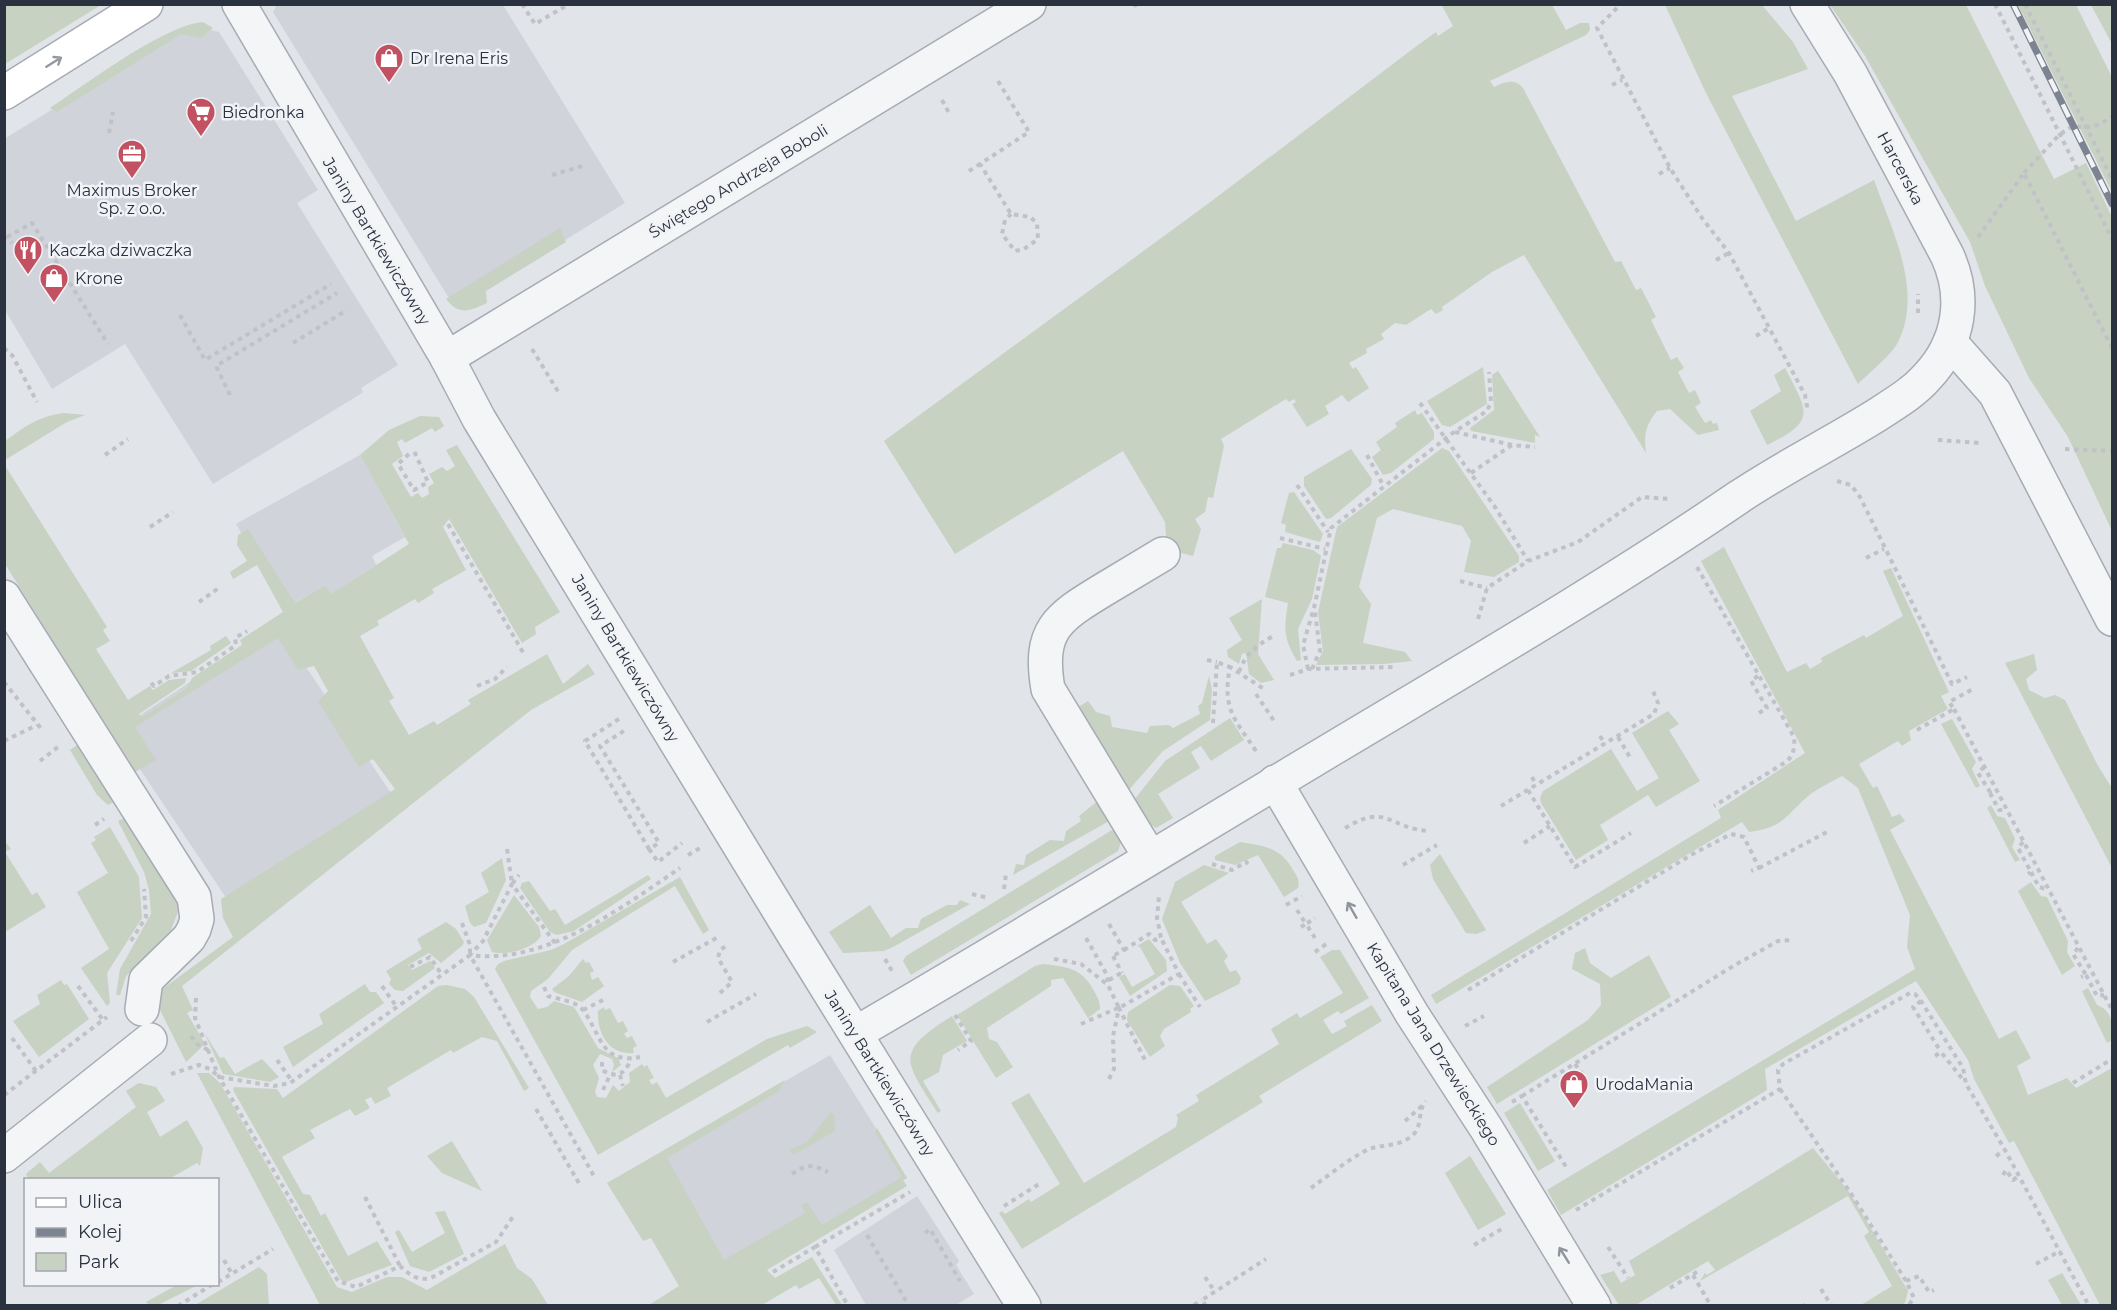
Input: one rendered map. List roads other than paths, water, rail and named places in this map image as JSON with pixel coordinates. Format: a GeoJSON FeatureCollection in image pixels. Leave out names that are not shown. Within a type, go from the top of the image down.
{"type":"FeatureCollection","features":[{"type":"Feature","properties":{"kind":"main road"},"geometry":{"type":"LineString","coordinates":[[4,93],[146,4]]}},
{"type":"Feature","properties":{"kind":"street","name":"Janiny Bartkiewiczówny"},"geometry":{"type":"LineString","coordinates":[[238,4],[447,358],[479,419],[856,1033],[1012,1301]]}},
{"type":"Feature","properties":{"kind":"street","name":"Świętego Andrzeja Boboli"},"geometry":{"type":"LineString","coordinates":[[447,358],[1029,4]]}},
{"type":"Feature","properties":{"kind":"street","name":"Harcerska"},"geometry":{"type":"LineString","coordinates":[[856,1033],[1585,597],[1770,476],[1843,436],[1913,392],[1937,367],[1950,342],[1959,308],[1958,283],[1954,270],[1850,73],[1807,4]]}},
{"type":"Feature","properties":{"kind":"street"},"geometry":{"type":"LineString","coordinates":[[1950,342],[1995,393],[2112,619]]}},
{"type":"Feature","properties":{"kind":"street"},"geometry":{"type":"LineString","coordinates":[[1150,857],[1048,689],[1044,668],[1053,630],[1065,614],[1163,554]]}},
{"type":"Feature","properties":{"kind":"street"},"geometry":{"type":"LineString","coordinates":[[4,597],[194,897],[197,919],[194,929],[189,938],[146,980],[142,1001]]}},
{"type":"Feature","properties":{"kind":"street","name":"Kapitana Jana Drzewieckiego"},"geometry":{"type":"LineString","coordinates":[[1275,782],[1412,1014],[1486,1128],[1594,1305]]}},
{"type":"Feature","properties":{"kind":"street"},"geometry":{"type":"LineString","coordinates":[[4,1156],[150,1040]]}},
{"type":"Feature","properties":{"kind":"railway"},"geometry":{"type":"LineString","coordinates":[[2013,4],[2112,204]]}},
{"type":"Feature","properties":{"kind":"place","name":"Dr Irena Eris"},"geometry":{"type":"Point","coordinates":[389,84]}},
{"type":"Feature","properties":{"kind":"place","name":"Biedronka"},"geometry":{"type":"Point","coordinates":[201,138]}},
{"type":"Feature","properties":{"kind":"place","name":"Maximus Broker Sp. z o.o."},"geometry":{"type":"Point","coordinates":[132,180]}},
{"type":"Feature","properties":{"kind":"place","name":"Kaczka dziwaczka"},"geometry":{"type":"Point","coordinates":[28,276]}},
{"type":"Feature","properties":{"kind":"place","name":"Krone"},"geometry":{"type":"Point","coordinates":[54,304]}},
{"type":"Feature","properties":{"kind":"place","name":"UrodaMania"},"geometry":{"type":"Point","coordinates":[1574,1110]}}]}
